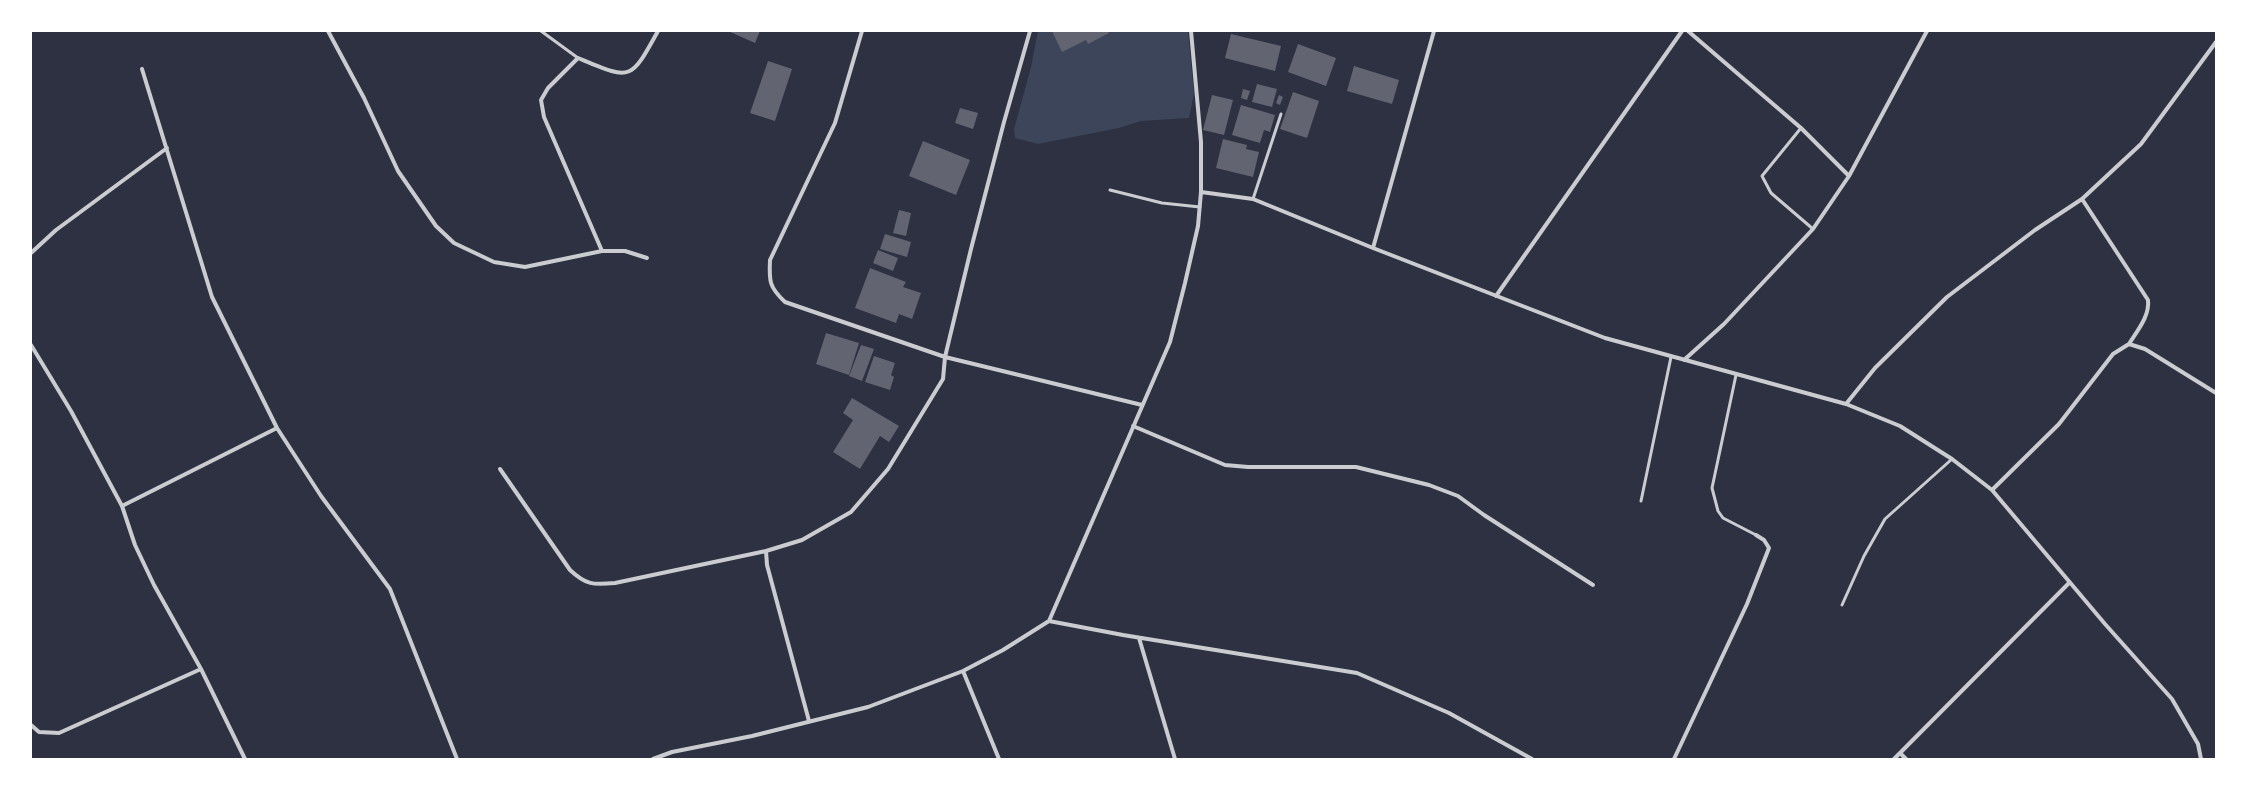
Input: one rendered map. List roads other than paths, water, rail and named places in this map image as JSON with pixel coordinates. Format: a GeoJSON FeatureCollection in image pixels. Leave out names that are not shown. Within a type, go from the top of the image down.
{"type":"FeatureCollection","features":[{"type":"Feature","properties":{"kind":"street"},"geometry":{"type":"LineString","coordinates":[[328,31],[353,78],[398,171],[436,226],[454,242],[494,262],[525,267],[602,251],[625,251],[647,258]]}},
{"type":"Feature","properties":{"kind":"street"},"geometry":{"type":"LineString","coordinates":[[602,251],[544,116],[541,100],[548,88],[578,58],[617,74],[632,72],[644,57],[658,31]]}},
{"type":"Feature","properties":{"kind":"street"},"geometry":{"type":"LineString","coordinates":[[862,31],[835,124],[770,260],[769,281],[775,293],[785,302],[945,357],[1142,405]]}},
{"type":"Feature","properties":{"kind":"street"},"geometry":{"type":"LineString","coordinates":[[500,470],[570,570],[581,580],[595,585],[615,583],[766,551],[802,540],[851,512],[888,469],[943,379],[945,357],[1004,122],[1030,31]]}},
{"type":"Feature","properties":{"kind":"street"},"geometry":{"type":"LineString","coordinates":[[653,759],[672,752],[868,706],[962,671],[1003,650],[1049,621],[1170,342],[1198,226],[1201,192],[1200,128],[1191,31]]}},
{"type":"Feature","properties":{"kind":"street"},"geometry":{"type":"LineString","coordinates":[[1373,248],[1434,31]]}},
{"type":"Feature","properties":{"kind":"street"},"geometry":{"type":"LineString","coordinates":[[1496,296],[1682,31]]}},
{"type":"Feature","properties":{"kind":"street"},"geometry":{"type":"LineString","coordinates":[[1688,31],[1801,128],[1849,176]]}},
{"type":"Feature","properties":{"kind":"street"},"geometry":{"type":"LineString","coordinates":[[1684,360],[1724,324],[1813,229],[1849,176],[1927,31]]}},
{"type":"Feature","properties":{"kind":"street"},"geometry":{"type":"LineString","coordinates":[[1846,404],[1875,368],[1947,297],[2035,230],[2082,199],[2141,144],[2216,42]]}},
{"type":"Feature","properties":{"kind":"street"},"geometry":{"type":"LineString","coordinates":[[142,69],[212,298],[277,428],[321,496],[390,589],[457,759]]}},
{"type":"Feature","properties":{"kind":"street"},"geometry":{"type":"LineString","coordinates":[[31,253],[56,230],[167,148]]}},
{"type":"Feature","properties":{"kind":"street"},"geometry":{"type":"LineString","coordinates":[[1201,192],[1253,199],[1373,248],[1605,338],[1846,404],[1900,426],[1952,459],[1992,490],[2069,583],[2172,699],[2198,744],[2201,759]]}},
{"type":"Feature","properties":{"kind":"street"},"geometry":{"type":"LineString","coordinates":[[1992,490],[2058,424],[2113,354],[2129,344],[2147,315],[2149,308],[2148,300],[2082,199]]}},
{"type":"Feature","properties":{"kind":"street"},"geometry":{"type":"LineString","coordinates":[[2129,344],[2145,349],[2216,393]]}},
{"type":"Feature","properties":{"kind":"street"},"geometry":{"type":"LineString","coordinates":[[31,345],[71,411],[122,506],[135,545],[154,585],[201,669],[245,759]]}},
{"type":"Feature","properties":{"kind":"street"},"geometry":{"type":"LineString","coordinates":[[1133,426],[1225,465],[1248,467],[1356,467],[1429,485],[1458,496],[1484,515],[1593,585]]}},
{"type":"Feature","properties":{"kind":"street"},"geometry":{"type":"LineString","coordinates":[[122,506],[277,428]]}},
{"type":"Feature","properties":{"kind":"street"},"geometry":{"type":"LineString","coordinates":[[1674,759],[1747,604],[1769,548],[1764,540],[1756,535]]}},
{"type":"Feature","properties":{"kind":"street"},"geometry":{"type":"LineString","coordinates":[[766,551],[767,565],[809,721]]}},
{"type":"Feature","properties":{"kind":"street"},"geometry":{"type":"LineString","coordinates":[[1894,759],[2069,583]]}},
{"type":"Feature","properties":{"kind":"street"},"geometry":{"type":"LineString","coordinates":[[1049,621],[1139,638],[1357,673],[1449,713],[1532,759]]}},
{"type":"Feature","properties":{"kind":"street"},"geometry":{"type":"LineString","coordinates":[[1139,638],[1175,759]]}},
{"type":"Feature","properties":{"kind":"street"},"geometry":{"type":"LineString","coordinates":[[31,725],[40,732],[59,733],[201,669]]}},
{"type":"Feature","properties":{"kind":"street"},"geometry":{"type":"LineString","coordinates":[[962,671],[999,759]]}},
{"type":"Feature","properties":{"kind":"street"},"geometry":{"type":"LineString","coordinates":[[1900,753],[1906,759]]}},
{"type":"Feature","properties":{"kind":"street"},"geometry":{"type":"LineString","coordinates":[[1522,759],[1527,756]]}},
{"type":"Feature","properties":{"kind":"lane"},"geometry":{"type":"LineString","coordinates":[[541,31],[578,58]]}},
{"type":"Feature","properties":{"kind":"lane"},"geometry":{"type":"LineString","coordinates":[[1253,199],[1281,114]]}},
{"type":"Feature","properties":{"kind":"lane"},"geometry":{"type":"LineString","coordinates":[[1801,128],[1762,176],[1771,193],[1813,229]]}},
{"type":"Feature","properties":{"kind":"lane"},"geometry":{"type":"LineString","coordinates":[[1110,190],[1162,203],[1200,207]]}},
{"type":"Feature","properties":{"kind":"lane"},"geometry":{"type":"LineString","coordinates":[[1641,501],[1672,357]]}},
{"type":"Feature","properties":{"kind":"lane"},"geometry":{"type":"LineString","coordinates":[[1736,375],[1712,488],[1718,511],[1724,518],[1756,535]]}},
{"type":"Feature","properties":{"kind":"lane"},"geometry":{"type":"LineString","coordinates":[[1842,605],[1867,550],[1885,518],[1952,459]]}}]}
